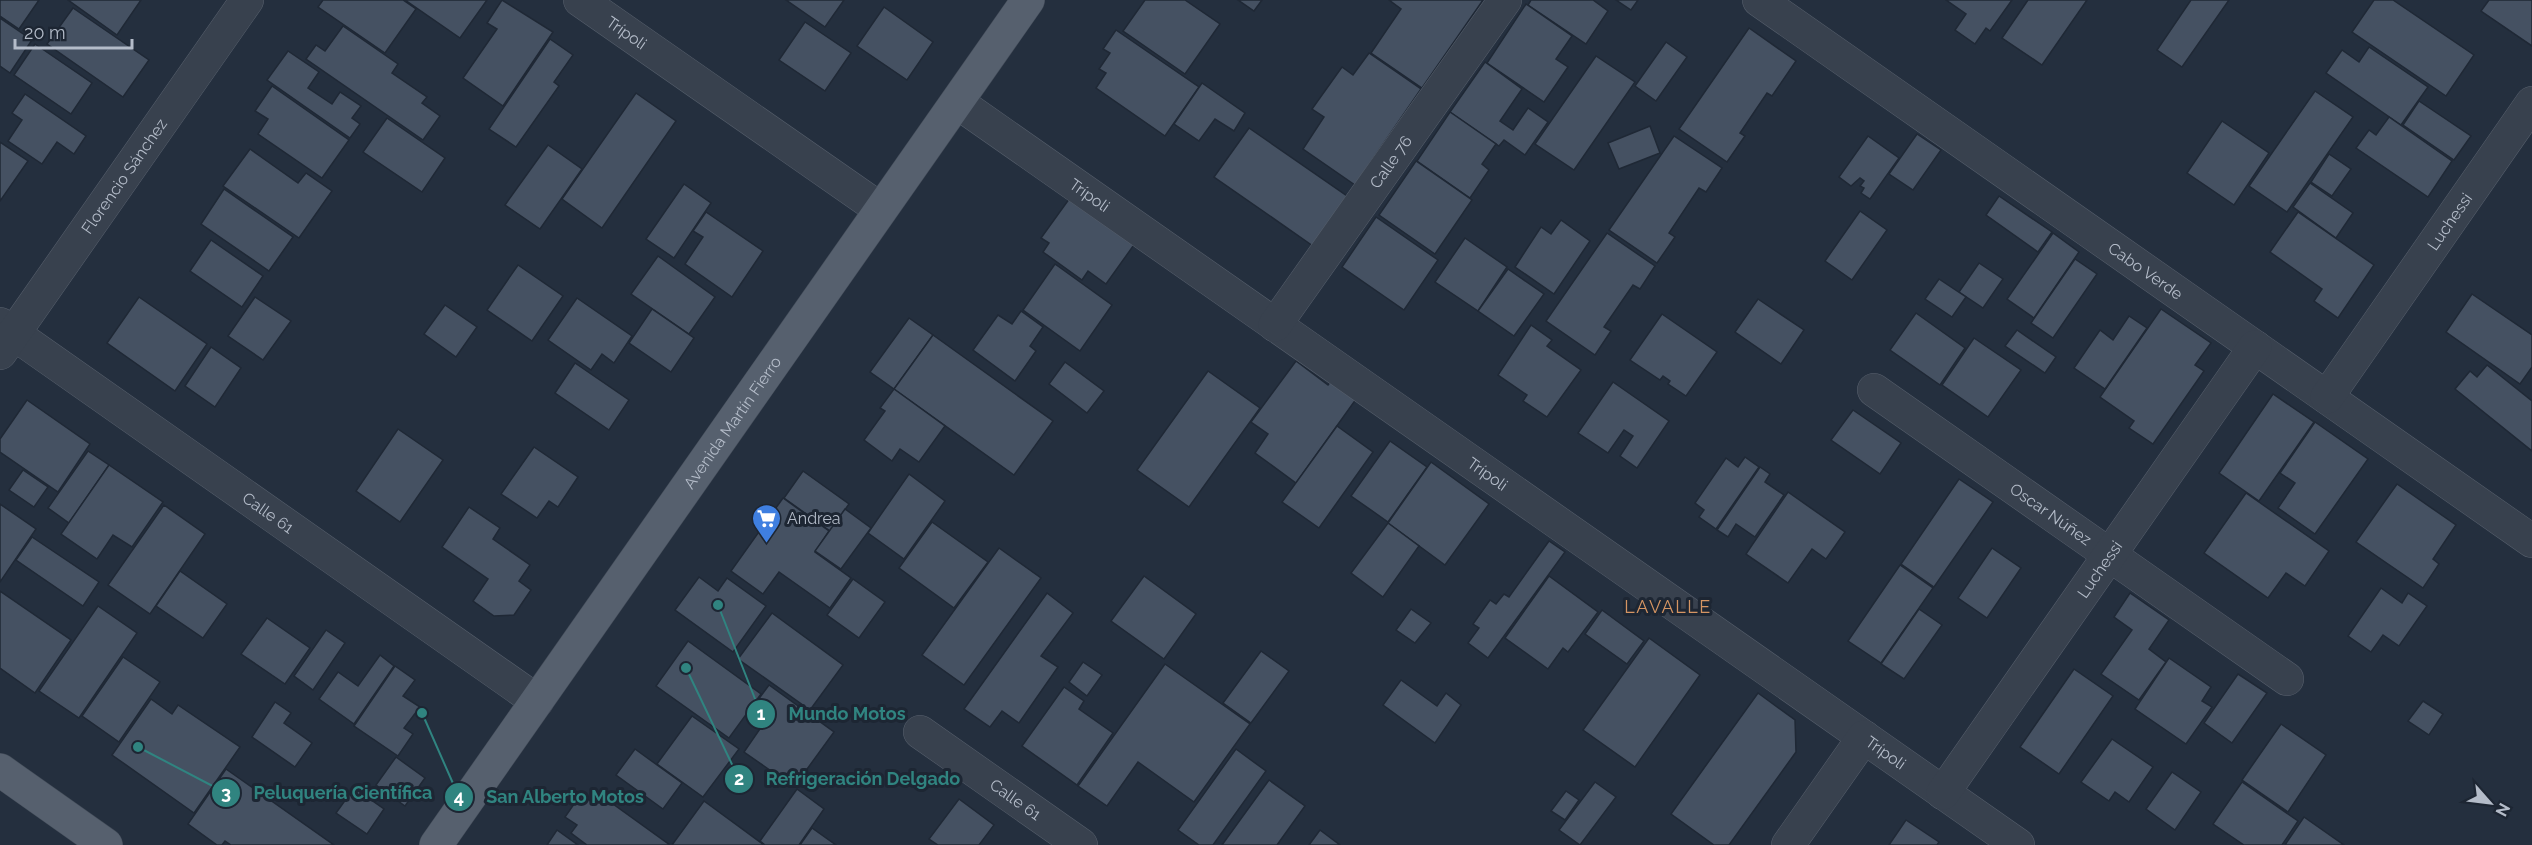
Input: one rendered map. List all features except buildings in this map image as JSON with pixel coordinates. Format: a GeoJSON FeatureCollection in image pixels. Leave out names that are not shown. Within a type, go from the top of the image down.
{"type":"FeatureCollection","features":[{"type":"Feature","properties":{"kind":"main road","name":"Avenida Martín Fierro"},"geometry":{"type":"LineString","coordinates":[[436,845],[1028,0]]}},
{"type":"Feature","properties":{"kind":"main road"},"geometry":{"type":"LineString","coordinates":[[0,770],[106,845]]}},
{"type":"Feature","properties":{"kind":"street","name":"Florencio Sánchez"},"geometry":{"type":"LineString","coordinates":[[4,337],[247,0]]}},
{"type":"Feature","properties":{"kind":"street","name":"Trípoli"},"geometry":{"type":"LineString","coordinates":[[580,0],[880,209]]}},
{"type":"Feature","properties":{"kind":"street","name":"Calle 76"},"geometry":{"type":"LineString","coordinates":[[1275,325],[1506,0]]}},
{"type":"Feature","properties":{"kind":"street","name":"Cabo Verde"},"geometry":{"type":"LineString","coordinates":[[1759,0],[2532,541]]}},
{"type":"Feature","properties":{"kind":"street","name":"Trípoli"},"geometry":{"type":"LineString","coordinates":[[957,102],[2018,845]]}},
{"type":"Feature","properties":{"kind":"street","name":"Luchessi"},"geometry":{"type":"LineString","coordinates":[[2327,397],[2532,103]]}},
{"type":"Feature","properties":{"kind":"street","name":"Calle 61"},"geometry":{"type":"LineString","coordinates":[[4,337],[537,701]]}},
{"type":"Feature","properties":{"kind":"street","name":"Luchessi"},"geometry":{"type":"LineString","coordinates":[[1943,793],[2255,347]]}},
{"type":"Feature","properties":{"kind":"street","name":"Oscar Núñez"},"geometry":{"type":"LineString","coordinates":[[1874,390],[2287,679]]}},
{"type":"Feature","properties":{"kind":"street","name":"Calle 61"},"geometry":{"type":"LineString","coordinates":[[920,732],[1081,845]]}},
{"type":"Feature","properties":{"kind":"street"},"geometry":{"type":"LineString","coordinates":[[1788,845],[1864,736]]}},
{"type":"Feature","properties":{"kind":"place","name":"Andrea"},"geometry":{"type":"Point","coordinates":[766,544]}},
{"type":"Feature","properties":{"kind":"place","name":"Mundo Motos"},"geometry":{"type":"Point","coordinates":[718,605]}},
{"type":"Feature","properties":{"kind":"place","name":"Refrigeración Delgado"},"geometry":{"type":"Point","coordinates":[686,668]}},
{"type":"Feature","properties":{"kind":"place","name":"San Alberto Motos"},"geometry":{"type":"Point","coordinates":[422,713]}},
{"type":"Feature","properties":{"kind":"place","name":"Peluquería Científica"},"geometry":{"type":"Point","coordinates":[138,747]}},
{"type":"Feature","properties":{"kind":"district","name":"LAVALLE"},"geometry":{"type":"Point","coordinates":[1668,607]}}]}
